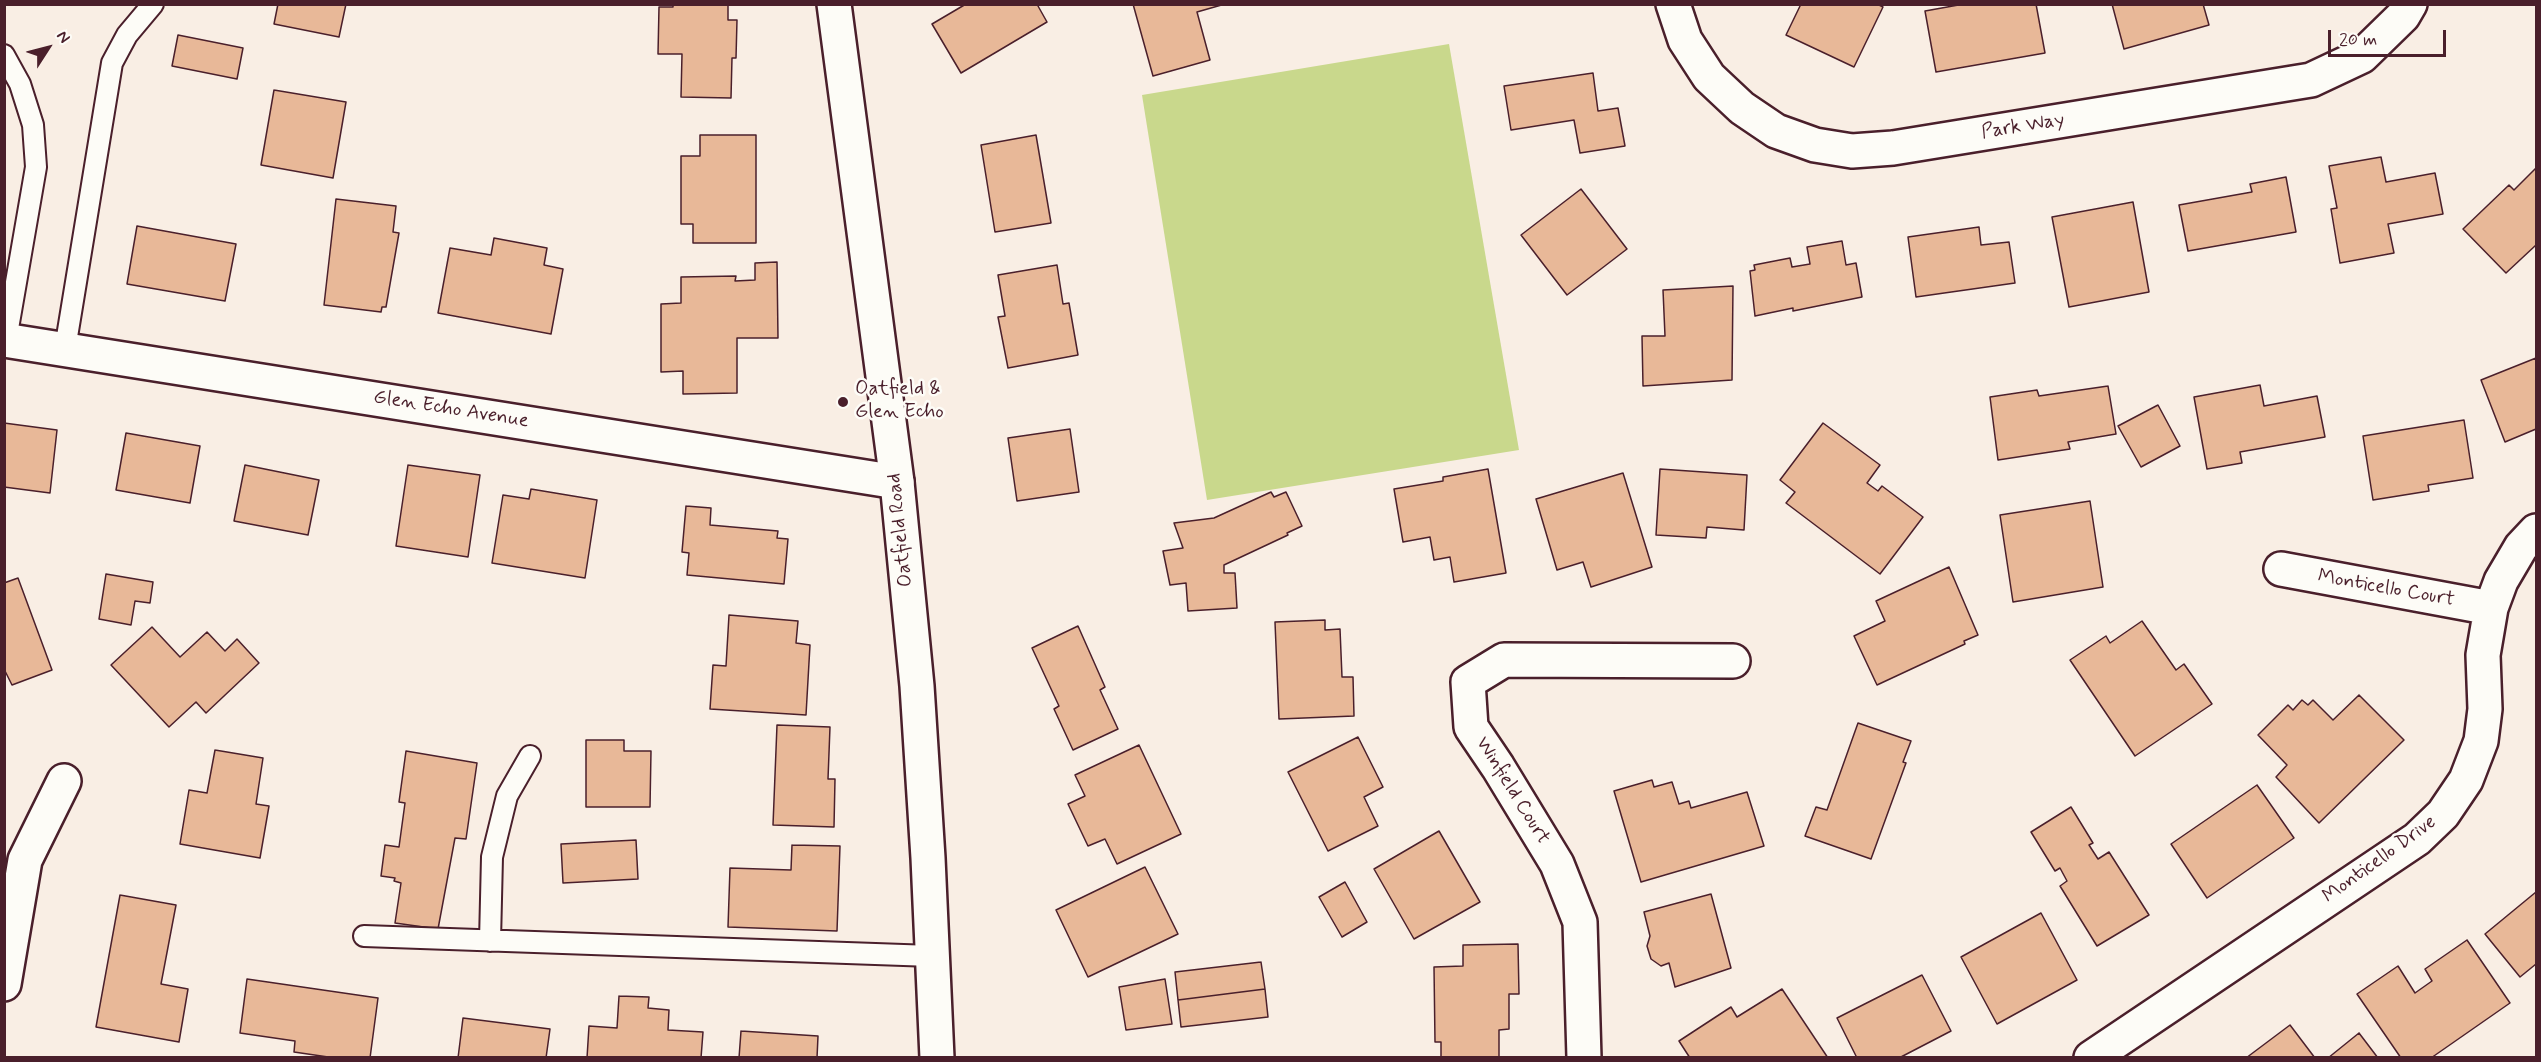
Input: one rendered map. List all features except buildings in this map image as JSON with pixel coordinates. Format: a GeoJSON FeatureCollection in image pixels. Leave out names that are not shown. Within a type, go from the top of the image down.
{"type":"FeatureCollection","features":[{"type":"Feature","properties":{"kind":"street","name":"Oatfield Road"},"geometry":{"type":"LineString","coordinates":[[834,4],[897,482],[917,686],[937,1058]]}},
{"type":"Feature","properties":{"kind":"street","name":"Park Way"},"geometry":{"type":"LineString","coordinates":[[1673,4],[1685,40],[1709,77],[1742,108],[1776,131],[1815,145],[1852,151],[1893,148],[2312,80],[2362,56],[2403,16],[2410,4]]}},
{"type":"Feature","properties":{"kind":"street","name":"Glen Echo Avenue"},"geometry":{"type":"LineString","coordinates":[[5,340],[897,482]]}},
{"type":"Feature","properties":{"kind":"street","name":"Monticello Drive"},"geometry":{"type":"LineString","coordinates":[[2091,1058],[2416,839],[2443,814],[2466,780],[2481,741],[2485,709],[2483,655],[2491,608],[2501,581],[2521,547],[2536,531]]}},
{"type":"Feature","properties":{"kind":"street","name":"Monticello Court"},"geometry":{"type":"LineString","coordinates":[[2281,569],[2491,608]]}},
{"type":"Feature","properties":{"kind":"street","name":"Winfield Court"},"geometry":{"type":"LineString","coordinates":[[1584,1058],[1580,922],[1557,864],[1471,727],[1468,682],[1504,660],[1733,661]]}},
{"type":"Feature","properties":{"kind":"street"},"geometry":{"type":"LineString","coordinates":[[4,984],[25,860],[64,782]]}},
{"type":"Feature","properties":{"kind":"lane"},"geometry":{"type":"LineString","coordinates":[[65,349],[112,63],[128,35],[153,4]]}},
{"type":"Feature","properties":{"kind":"lane"},"geometry":{"type":"LineString","coordinates":[[4,55],[20,84],[33,125],[36,168],[5,340]]}},
{"type":"Feature","properties":{"kind":"lane"},"geometry":{"type":"LineString","coordinates":[[490,941],[492,857],[507,796],[530,756]]}},
{"type":"Feature","properties":{"kind":"lane"},"geometry":{"type":"LineString","coordinates":[[364,936],[932,956]]}},
{"type":"Feature","properties":{"kind":"green space"},"geometry":{"type":"Polygon","coordinates":[[[1449,44],[1519,450],[1207,500],[1142,95],[1449,44]]]}},
{"type":"Feature","properties":{"kind":"place","name":"Oatfield & Glen Echo"},"geometry":{"type":"Point","coordinates":[843,402]}}]}
